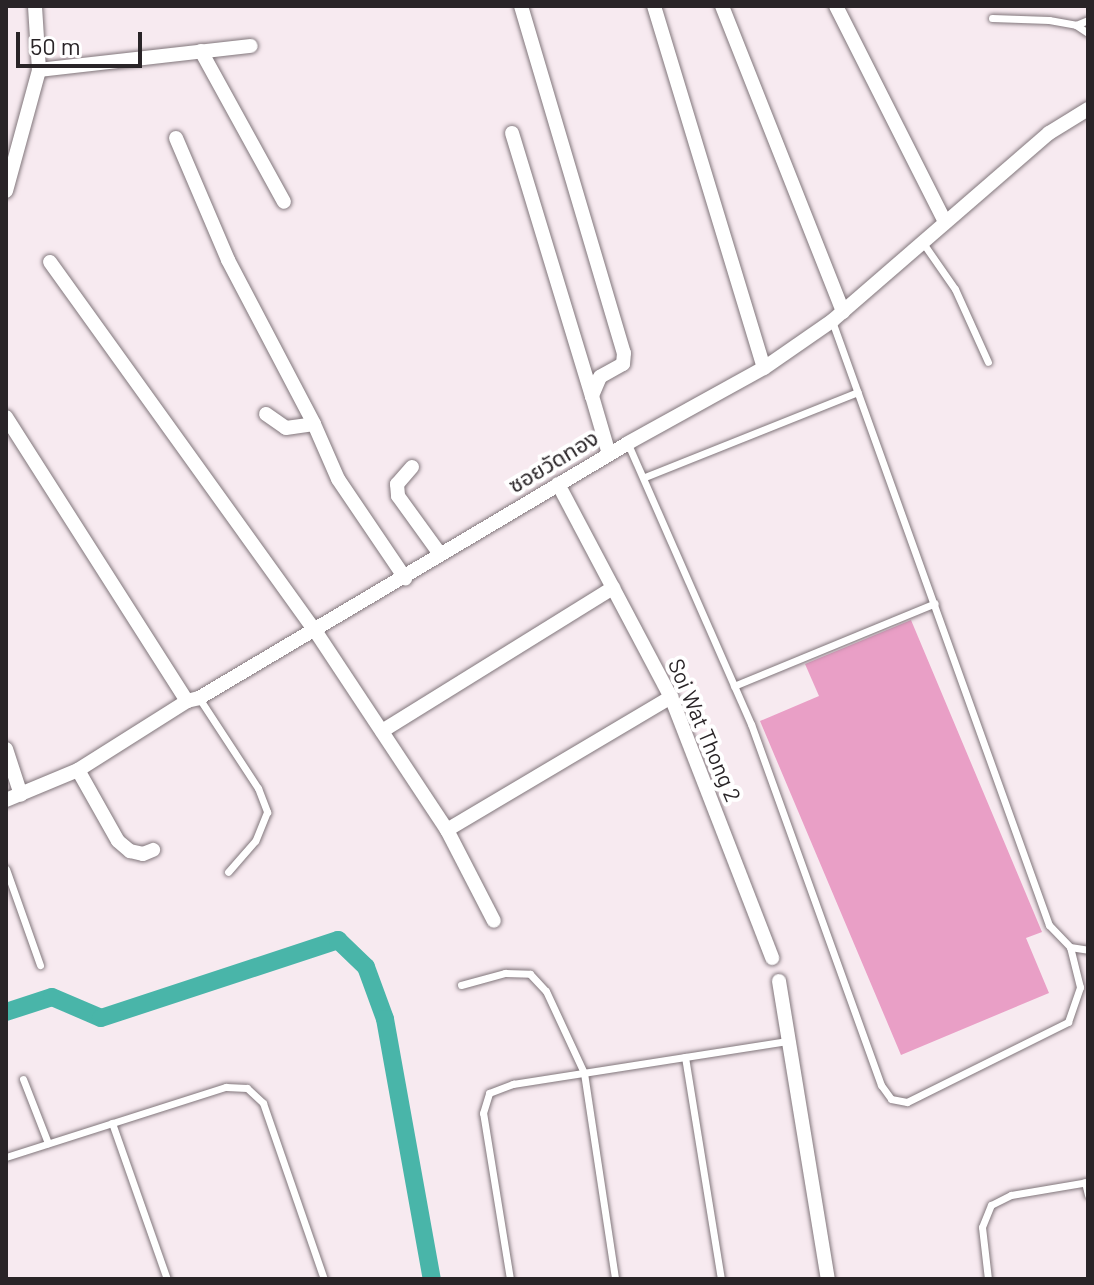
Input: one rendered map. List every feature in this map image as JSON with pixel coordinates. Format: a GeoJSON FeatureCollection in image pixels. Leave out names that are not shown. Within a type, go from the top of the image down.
{"type":"FeatureCollection","features":[{"type":"Feature","properties":{"kind":"street"},"geometry":{"type":"LineString","coordinates":[[6,191],[39,70],[35,6]]}},
{"type":"Feature","properties":{"kind":"street"},"geometry":{"type":"LineString","coordinates":[[521,6],[624,353],[623,364],[600,377],[592,396]]}},
{"type":"Feature","properties":{"kind":"street"},"geometry":{"type":"LineString","coordinates":[[654,6],[764,368]]}},
{"type":"Feature","properties":{"kind":"street"},"geometry":{"type":"LineString","coordinates":[[722,6],[838,317]]}},
{"type":"Feature","properties":{"kind":"street"},"geometry":{"type":"LineString","coordinates":[[836,6],[945,222]]}},
{"type":"Feature","properties":{"kind":"street"},"geometry":{"type":"LineString","coordinates":[[39,70],[251,46]]}},
{"type":"Feature","properties":{"kind":"street"},"geometry":{"type":"LineString","coordinates":[[201,51],[284,202]]}},
{"type":"Feature","properties":{"kind":"street","name":"ซอยวัดทอง"},"geometry":{"type":"LineString","coordinates":[[6,800],[78,770],[609,454],[764,368],[838,317],[1049,133],[1088,109]]}},
{"type":"Feature","properties":{"kind":"street"},"geometry":{"type":"LineString","coordinates":[[512,133],[609,454]]}},
{"type":"Feature","properties":{"kind":"street"},"geometry":{"type":"LineString","coordinates":[[176,138],[253,313],[314,424],[338,479],[405,578]]}},
{"type":"Feature","properties":{"kind":"street"},"geometry":{"type":"LineString","coordinates":[[50,262],[314,629],[447,830],[494,921]]}},
{"type":"Feature","properties":{"kind":"street"},"geometry":{"type":"LineString","coordinates":[[266,414],[286,428],[314,424]]}},
{"type":"Feature","properties":{"kind":"street"},"geometry":{"type":"LineString","coordinates":[[6,417],[193,699]]}},
{"type":"Feature","properties":{"kind":"street"},"geometry":{"type":"LineString","coordinates":[[412,467],[397,484],[398,496],[440,554]]}},
{"type":"Feature","properties":{"kind":"street","name":"Soi Wat Thong 2"},"geometry":{"type":"LineString","coordinates":[[558,484],[671,697],[772,958]]}},
{"type":"Feature","properties":{"kind":"street"},"geometry":{"type":"LineString","coordinates":[[382,731],[613,588]]}},
{"type":"Feature","properties":{"kind":"street"},"geometry":{"type":"LineString","coordinates":[[447,830],[671,697]]}},
{"type":"Feature","properties":{"kind":"street"},"geometry":{"type":"LineString","coordinates":[[6,749],[21,795]]}},
{"type":"Feature","properties":{"kind":"street"},"geometry":{"type":"LineString","coordinates":[[78,770],[118,841],[130,851],[143,854],[153,850]]}},
{"type":"Feature","properties":{"kind":"street"},"geometry":{"type":"LineString","coordinates":[[779,981],[828,1279]]}},
{"type":"Feature","properties":{"kind":"lane"},"geometry":{"type":"LineString","coordinates":[[992,18],[1049,20],[1076,25],[1088,33]]}},
{"type":"Feature","properties":{"kind":"lane"},"geometry":{"type":"LineString","coordinates":[[1076,25],[1088,20]]}},
{"type":"Feature","properties":{"kind":"lane"},"geometry":{"type":"LineString","coordinates":[[923,243],[955,289],[988,362]]}},
{"type":"Feature","properties":{"kind":"lane"},"geometry":{"type":"LineString","coordinates":[[628,443],[734,686],[881,1085],[891,1099],[907,1102],[1068,1022],[1080,987],[1070,947],[1049,925],[858,392],[838,317]]}},
{"type":"Feature","properties":{"kind":"lane"},"geometry":{"type":"LineString","coordinates":[[645,477],[858,392]]}},
{"type":"Feature","properties":{"kind":"lane"},"geometry":{"type":"LineString","coordinates":[[734,686],[935,603]]}},
{"type":"Feature","properties":{"kind":"lane"},"geometry":{"type":"LineString","coordinates":[[193,699],[258,788],[267,812],[255,841],[228,872]]}},
{"type":"Feature","properties":{"kind":"lane"},"geometry":{"type":"LineString","coordinates":[[6,869],[40,965]]}},
{"type":"Feature","properties":{"kind":"lane"},"geometry":{"type":"LineString","coordinates":[[1070,947],[1088,950]]}},
{"type":"Feature","properties":{"kind":"lane"},"geometry":{"type":"LineString","coordinates":[[461,985],[505,973],[530,974],[546,991],[584,1073],[615,1279]]}},
{"type":"Feature","properties":{"kind":"lane"},"geometry":{"type":"LineString","coordinates":[[510,1279],[483,1113],[489,1093],[513,1084],[789,1041]]}},
{"type":"Feature","properties":{"kind":"lane"},"geometry":{"type":"LineString","coordinates":[[685,1057],[721,1279]]}},
{"type":"Feature","properties":{"kind":"lane"},"geometry":{"type":"LineString","coordinates":[[23,1079],[48,1143]]}},
{"type":"Feature","properties":{"kind":"lane"},"geometry":{"type":"LineString","coordinates":[[6,1156],[226,1087],[247,1088],[263,1103],[324,1279]]}},
{"type":"Feature","properties":{"kind":"lane"},"geometry":{"type":"LineString","coordinates":[[112,1123],[167,1279]]}},
{"type":"Feature","properties":{"kind":"lane"},"geometry":{"type":"LineString","coordinates":[[988,1279],[982,1227],[991,1205],[1011,1195],[1087,1182],[1088,1195]]}},
{"type":"Feature","properties":{"kind":"building"},"geometry":{"type":"Polygon","coordinates":[[[911,620],[1042,932],[1026,938],[1049,993],[901,1055],[760,721],[819,696],[805,664],[911,620]]]}},
{"type":"Feature","properties":{"kind":"waterway"},"geometry":{"type":"LineString","coordinates":[[6,1012],[52,997],[101,1018],[338,940],[366,967],[385,1019],[432,1279]]}}]}
